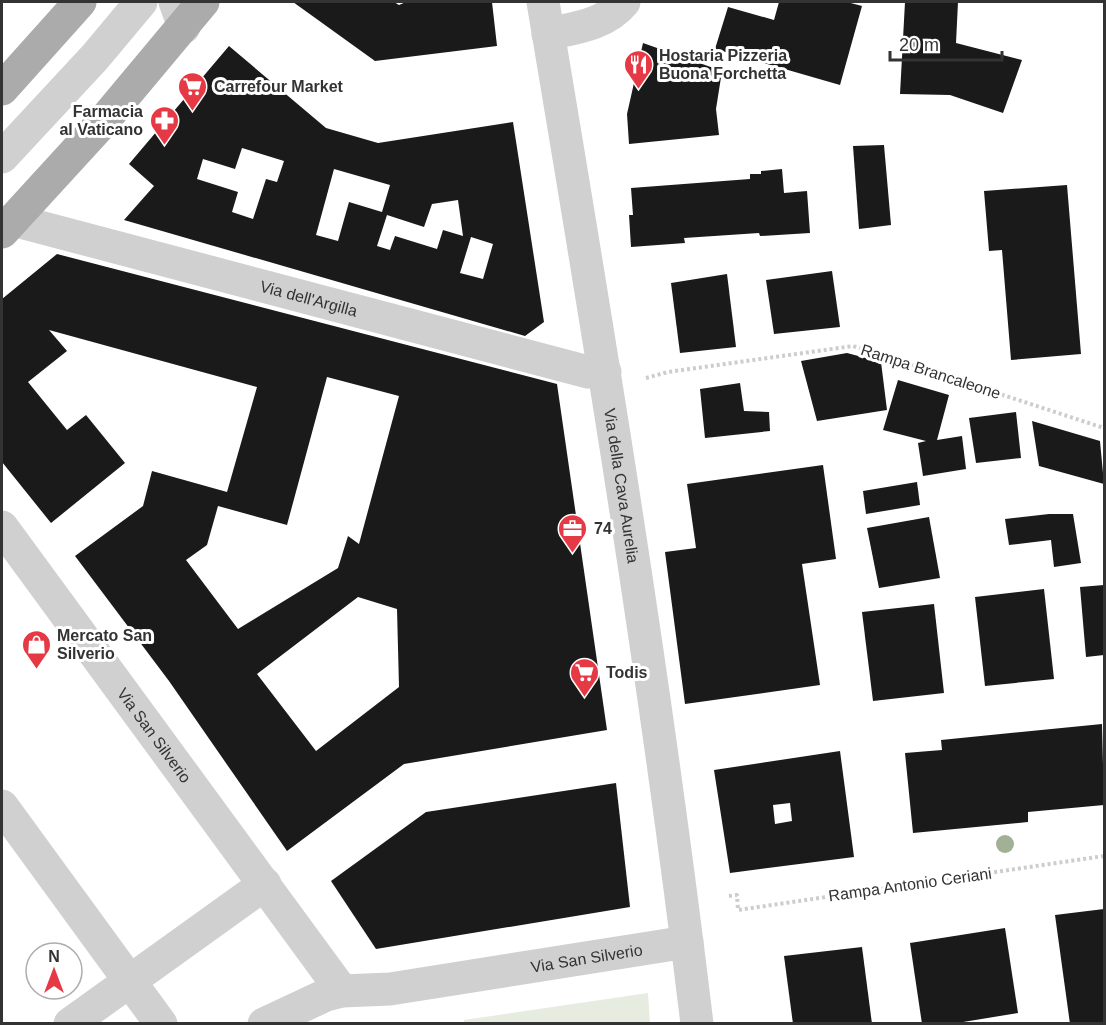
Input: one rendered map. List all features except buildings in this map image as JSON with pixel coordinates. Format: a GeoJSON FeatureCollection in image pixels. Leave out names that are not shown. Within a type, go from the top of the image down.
{"type":"FeatureCollection","features":[{"type":"Feature","properties":{"kind":"main road"},"geometry":{"type":"LineString","coordinates":[[2,89],[80,2]]}},
{"type":"Feature","properties":{"kind":"main road"},"geometry":{"type":"LineString","coordinates":[[7,226],[101,124],[179,14],[203,2]]}},
{"type":"Feature","properties":{"kind":"street"},"geometry":{"type":"LineString","coordinates":[[2,157],[95,57],[141,2]]}},
{"type":"Feature","properties":{"kind":"street","name":"Via della Cava Aurelia"},"geometry":{"type":"LineString","coordinates":[[543,2],[605,372],[660,734],[697,1023]]}},
{"type":"Feature","properties":{"kind":"street"},"geometry":{"type":"LineString","coordinates":[[548,34],[593,24],[624,2]]}},
{"type":"Feature","properties":{"kind":"street","name":"Via dell'Argilla"},"geometry":{"type":"LineString","coordinates":[[7,226],[588,372],[605,372]]}},
{"type":"Feature","properties":{"kind":"street","name":"Via San Silverio"},"geometry":{"type":"LineString","coordinates":[[2,527],[342,991]]}},
{"type":"Feature","properties":{"kind":"street"},"geometry":{"type":"LineString","coordinates":[[2,806],[161,1023]]}},
{"type":"Feature","properties":{"kind":"street"},"geometry":{"type":"LineString","coordinates":[[70,1023],[265,884]]}},
{"type":"Feature","properties":{"kind":"street","name":"Via San Silverio"},"geometry":{"type":"LineString","coordinates":[[264,1023],[313,1000],[342,991],[390,989],[687,942]]}},
{"type":"Feature","properties":{"kind":"path","name":"Rampa Brancaleone"},"geometry":{"type":"LineString","coordinates":[[646,378],[668,372],[854,346],[1104,428]]}},
{"type":"Feature","properties":{"kind":"path","name":"Rampa Antonio Ceriani"},"geometry":{"type":"LineString","coordinates":[[729,896],[737,895],[738,910],[1104,856]]}},
{"type":"Feature","properties":{"kind":"shaded area"},"geometry":{"type":"Polygon","coordinates":[[[648,993],[650,1023],[464,1023],[464,1020],[648,993]]]}},
{"type":"Feature","properties":{"kind":"place","name":"Hostaria Pizzeria Buona Forchetta"},"geometry":{"type":"Point","coordinates":[638,90]}},
{"type":"Feature","properties":{"kind":"place","name":"Carrefour Market"},"geometry":{"type":"Point","coordinates":[193,112]}},
{"type":"Feature","properties":{"kind":"place","name":"Farmacia al Vaticano"},"geometry":{"type":"Point","coordinates":[164,146]}},
{"type":"Feature","properties":{"kind":"place","name":"74"},"geometry":{"type":"Point","coordinates":[573,554]}},
{"type":"Feature","properties":{"kind":"place","name":"Mercato San Silverio"},"geometry":{"type":"Point","coordinates":[36,670]}},
{"type":"Feature","properties":{"kind":"place","name":"Todis"},"geometry":{"type":"Point","coordinates":[585,698]}}]}
